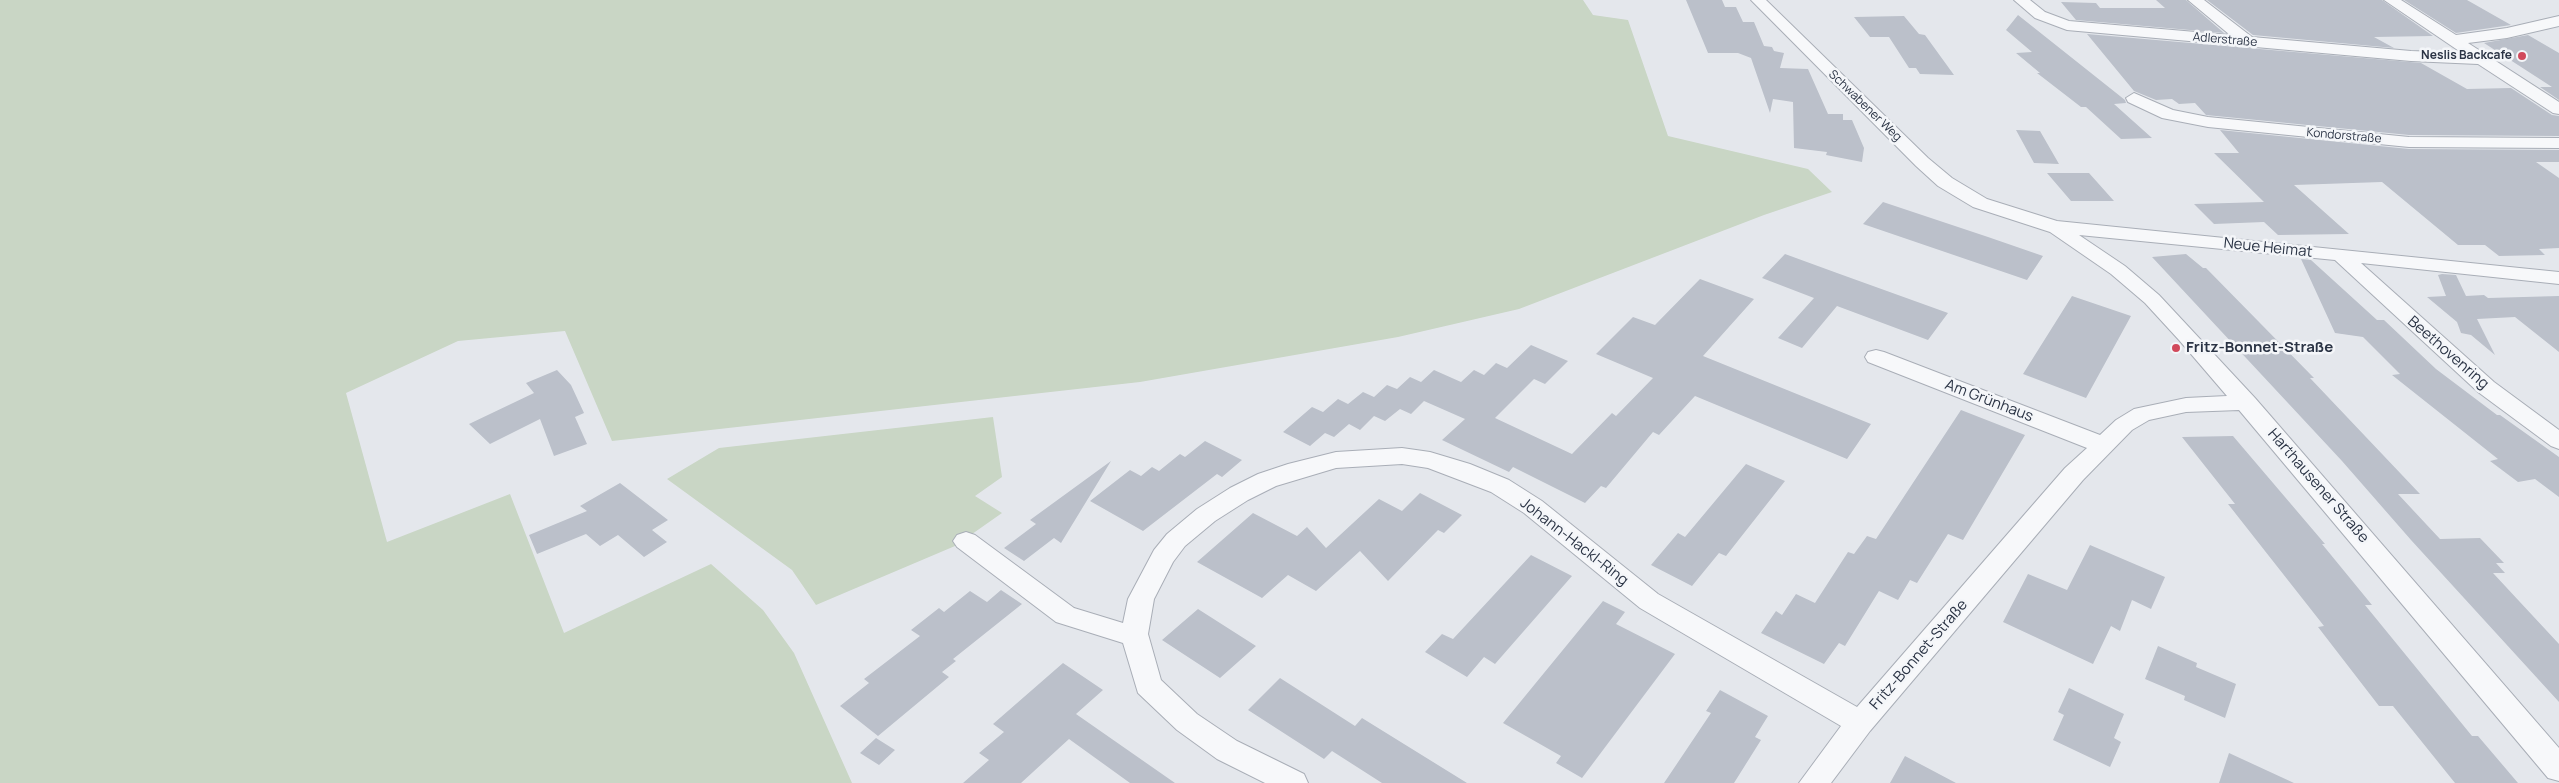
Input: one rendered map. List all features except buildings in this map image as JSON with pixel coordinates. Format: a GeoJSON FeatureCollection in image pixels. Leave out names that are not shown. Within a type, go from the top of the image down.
{"type":"FeatureCollection","features":[{"type":"Feature","properties":{"kind":"street","name":"Schwabener Weg"},"geometry":{"type":"LineString","coordinates":[[1758,0],[1922,162],[1945,182],[1980,203]]}},
{"type":"Feature","properties":{"kind":"street","name":"Adlerstraße"},"geometry":{"type":"LineString","coordinates":[[2021,0],[2040,15],[2067,25],[2249,42],[2482,59]]}},
{"type":"Feature","properties":{"kind":"street"},"geometry":{"type":"LineString","coordinates":[[2195,0],[2249,42]]}},
{"type":"Feature","properties":{"kind":"street"},"geometry":{"type":"LineString","coordinates":[[2391,0],[2559,109]]}},
{"type":"Feature","properties":{"kind":"street","name":"Adlerstraße"},"geometry":{"type":"LineString","coordinates":[[2396,54],[2406,50],[2459,44],[2559,21]]}},
{"type":"Feature","properties":{"kind":"street","name":"Kondorstraße"},"geometry":{"type":"LineString","coordinates":[[2134,98],[2168,114],[2208,122],[2276,130],[2409,142],[2559,143]]}},
{"type":"Feature","properties":{"kind":"street","name":"Neue Heimat"},"geometry":{"type":"LineString","coordinates":[[1980,203],[2055,227],[2122,232],[2343,257],[2559,278]]}},
{"type":"Feature","properties":{"kind":"street","name":"Harthausener Straße"},"geometry":{"type":"LineString","coordinates":[[2055,227],[2118,270],[2152,299],[2247,403],[2559,769]]}},
{"type":"Feature","properties":{"kind":"street","name":"Beethovenring"},"geometry":{"type":"LineString","coordinates":[[2343,257],[2473,375],[2559,441]]}},
{"type":"Feature","properties":{"kind":"street","name":"Am Grünhaus"},"geometry":{"type":"LineString","coordinates":[[1876,357],[2102,445]]}},
{"type":"Feature","properties":{"kind":"street","name":"Fritz-Bonnet-Straße"},"geometry":{"type":"LineString","coordinates":[[1814,783],[1860,722],[2074,474],[2124,425],[2142,414],[2186,405],[2247,403]]}},
{"type":"Feature","properties":{"kind":"street","name":"Johann-Hackl-Ring"},"geometry":{"type":"LineString","coordinates":[[1293,783],[1226,750],[1187,722],[1162,700],[1148,684],[1134,634],[1141,599],[1163,557],[1176,540],[1206,515],[1239,494],[1266,480],[1336,460],[1402,456],[1430,460],[1462,470],[1500,486],[1533,507],[1649,601],[1860,722]]}},
{"type":"Feature","properties":{"kind":"street"},"geometry":{"type":"LineString","coordinates":[[966,541],[1065,616],[1114,632],[1134,634]]}},
{"type":"Feature","properties":{"kind":"green space"},"geometry":{"type":"Polygon","coordinates":[[[0,0],[1583,0],[1593,15],[1628,20],[1668,136],[1808,169],[1832,192],[1764,215],[1519,309],[1398,337],[1140,382],[612,441],[565,331],[458,341],[346,393],[387,542],[510,494],[564,633],[711,564],[763,610],[794,653],[852,783],[0,783],[0,0]]]}},
{"type":"Feature","properties":{"kind":"green space"},"geometry":{"type":"Polygon","coordinates":[[[993,417],[1002,477],[975,496],[1002,513],[955,546],[816,605],[792,570],[667,479],[719,448],[993,417]]]}},
{"type":"Feature","properties":{"kind":"place","name":"Neslis Backcafe"},"geometry":{"type":"Point","coordinates":[2522,56]}},
{"type":"Feature","properties":{"kind":"place","name":"Fritz-Bonnet-Straße"},"geometry":{"type":"Point","coordinates":[2176,348]}}]}
